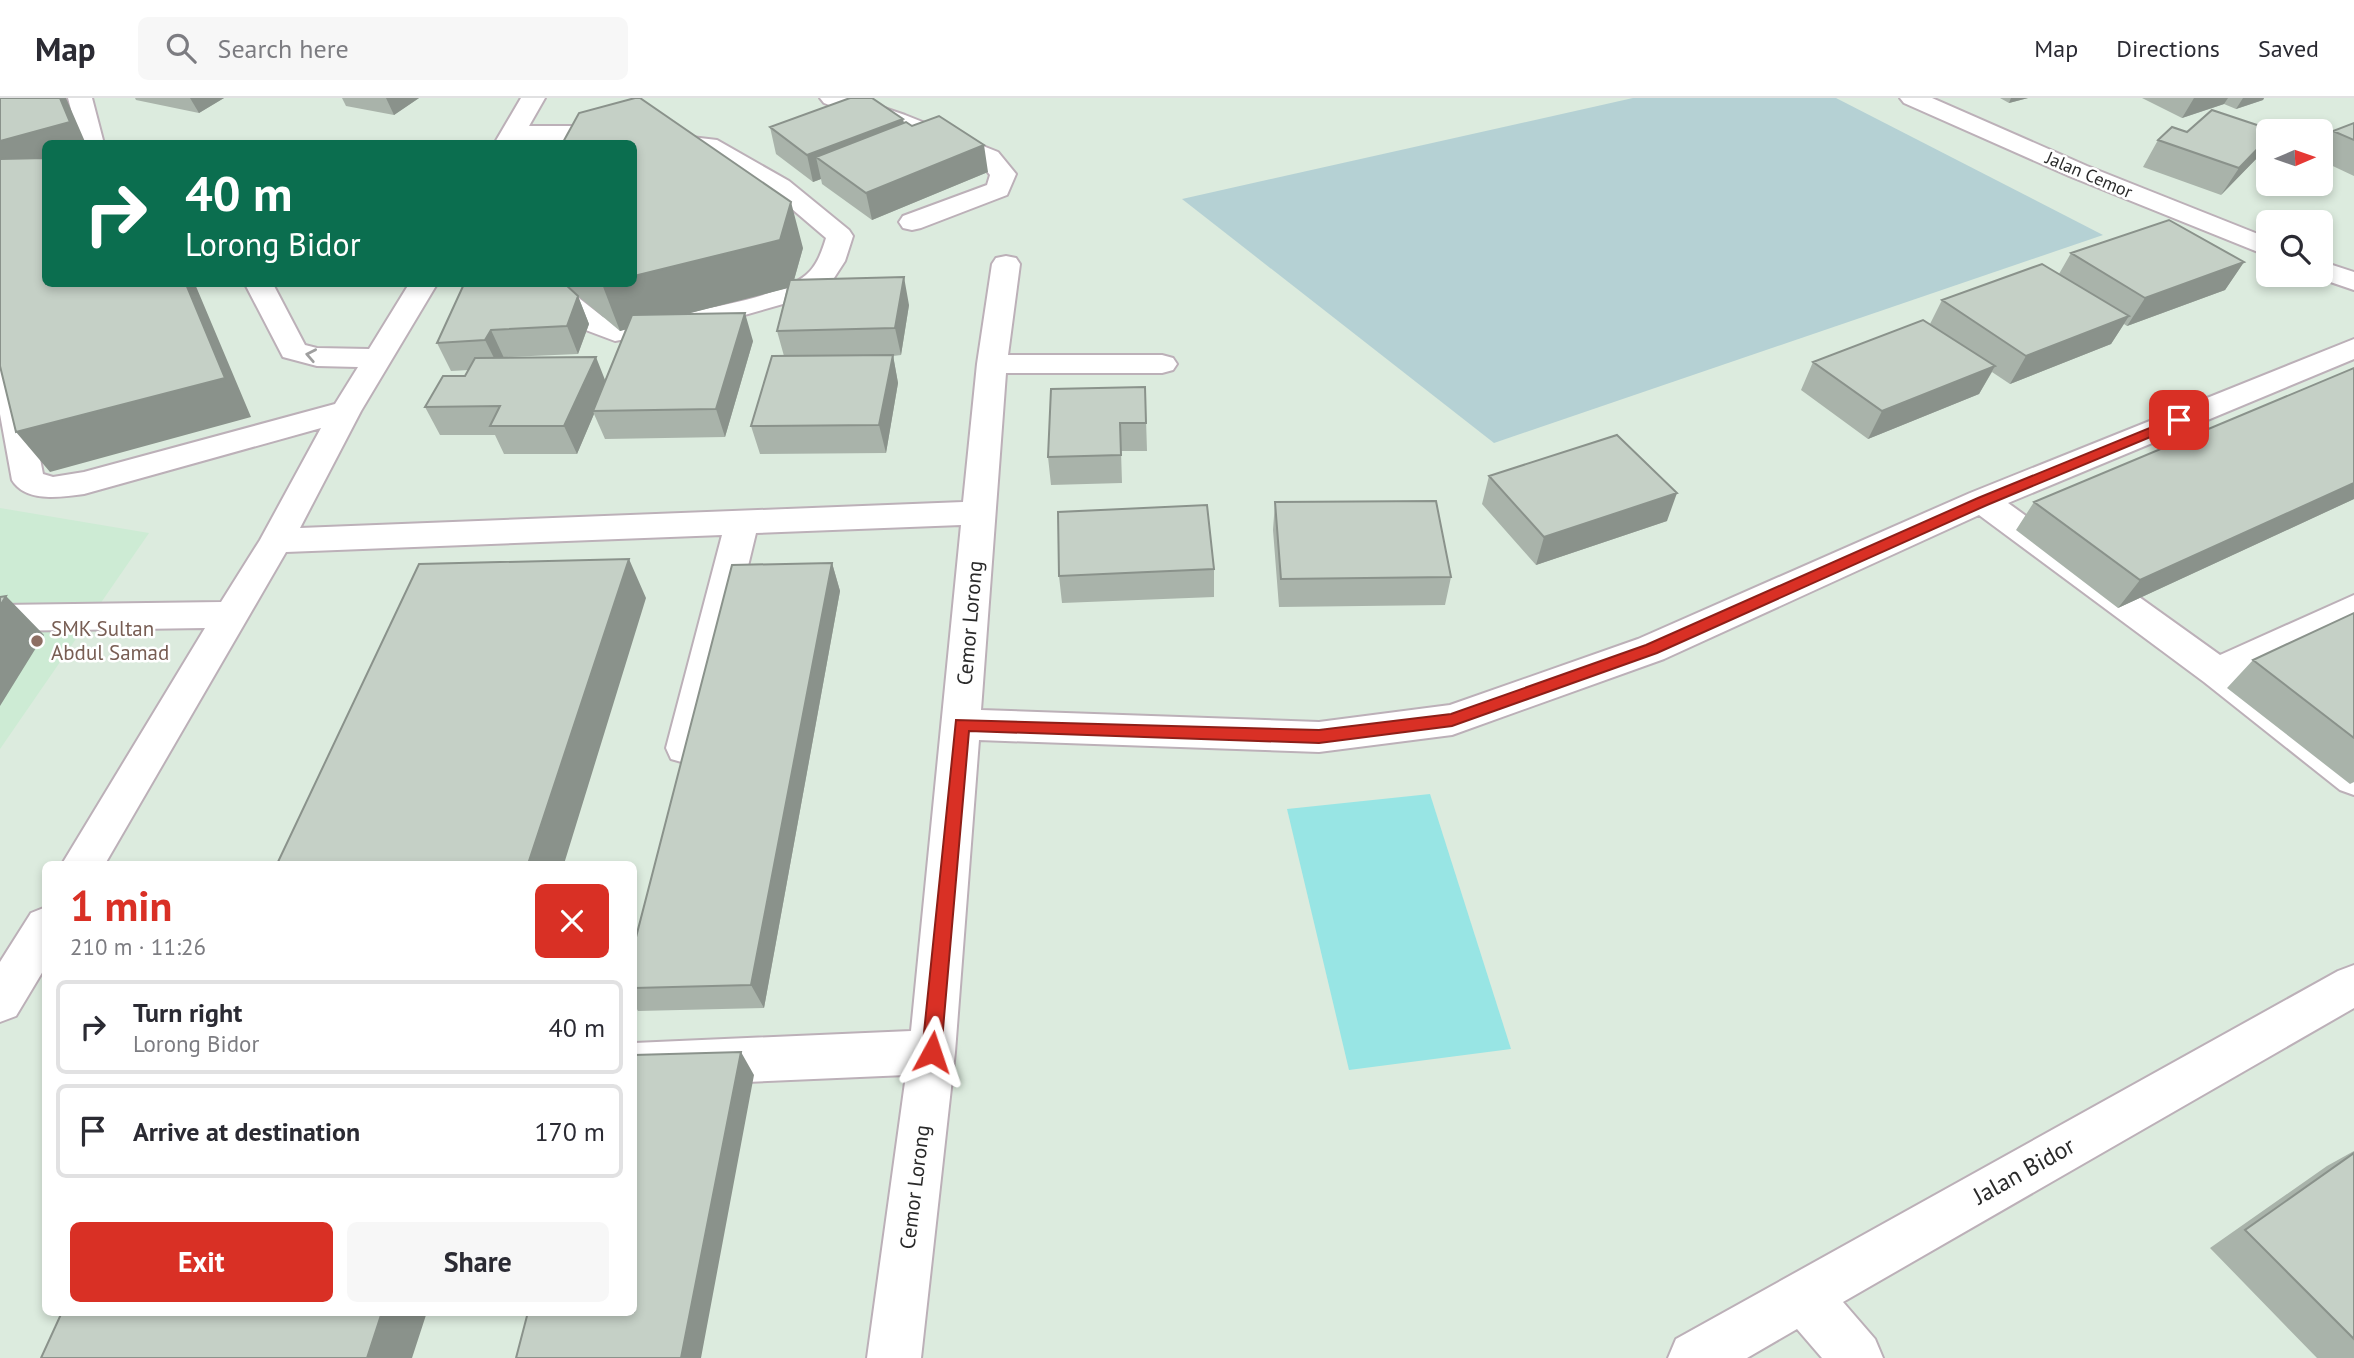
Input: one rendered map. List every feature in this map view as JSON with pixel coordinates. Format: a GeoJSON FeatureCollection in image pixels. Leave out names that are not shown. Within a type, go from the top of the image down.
{"type":"FeatureCollection","features":[{"type":"Feature","properties":{"kind":"street"},"geometry":{"type":"LineString","coordinates":[[80,98],[91,140]]}},
{"type":"Feature","properties":{"kind":"street"},"geometry":{"type":"LineString","coordinates":[[509,138],[533,98]]}},
{"type":"Feature","properties":{"kind":"street"},"geometry":{"type":"LineString","coordinates":[[832,98],[989,157],[1003,174],[998,191],[912,222]]}},
{"type":"Feature","properties":{"kind":"street","name":"Jalan Cemor"},"geometry":{"type":"LineString","coordinates":[[1912,98],[2078,171],[2256,243]]}},
{"type":"Feature","properties":{"kind":"street"},"geometry":{"type":"LineString","coordinates":[[509,138],[597,133],[708,145],[780,186],[840,236],[833,260],[813,284],[773,300],[615,332],[593,323],[548,287]]}},
{"type":"Feature","properties":{"kind":"street","name":"Cemor Lorong"},"geometry":{"type":"LineString","coordinates":[[894,1358],[932,1052],[978,513],[992,364],[1006,264]]}},
{"type":"Feature","properties":{"kind":"street"},"geometry":{"type":"LineString","coordinates":[[2333,274],[2354,282]]}},
{"type":"Feature","properties":{"kind":"street"},"geometry":{"type":"LineString","coordinates":[[261,287],[293,351],[317,357],[379,358]]}},
{"type":"Feature","properties":{"kind":"street"},"geometry":{"type":"LineString","coordinates":[[85,861],[276,541],[346,411],[421,287]]}},
{"type":"Feature","properties":{"kind":"street"},"geometry":{"type":"LineString","coordinates":[[0,331],[28,480],[52,488],[84,483],[346,411]]}},
{"type":"Feature","properties":{"kind":"street"},"geometry":{"type":"LineString","coordinates":[[962,724],[1319,737],[1452,720],[1651,649],[1982,501],[2353,350]]}},
{"type":"Feature","properties":{"kind":"street"},"geometry":{"type":"LineString","coordinates":[[992,364],[1162,364]]}},
{"type":"Feature","properties":{"kind":"street"},"geometry":{"type":"LineString","coordinates":[[1982,501],[2217,672],[2354,779]]}},
{"type":"Feature","properties":{"kind":"street"},"geometry":{"type":"LineString","coordinates":[[276,541],[456,536],[978,513]]}},
{"type":"Feature","properties":{"kind":"street"},"geometry":{"type":"LineString","coordinates":[[678,779],[742,522]]}},
{"type":"Feature","properties":{"kind":"street"},"geometry":{"type":"LineString","coordinates":[[439,574],[456,536]]}},
{"type":"Feature","properties":{"kind":"street"},"geometry":{"type":"LineString","coordinates":[[2217,672],[2354,608]]}},
{"type":"Feature","properties":{"kind":"street"},"geometry":{"type":"LineString","coordinates":[[0,618],[232,615]]}},
{"type":"Feature","properties":{"kind":"street"},"geometry":{"type":"LineString","coordinates":[[0,1002],[42,933]]}},
{"type":"Feature","properties":{"kind":"street","name":"Jalan Bidor"},"geometry":{"type":"LineString","coordinates":[[1695,1358],[2354,985]]}},
{"type":"Feature","properties":{"kind":"street"},"geometry":{"type":"LineString","coordinates":[[637,1066],[932,1052]]}},
{"type":"Feature","properties":{"kind":"street"},"geometry":{"type":"LineString","coordinates":[[1804,1296],[1856,1358]]}},
{"type":"Feature","properties":{"kind":"shaded area"},"geometry":{"type":"Polygon","coordinates":[[[1633,98],[1836,98],[2103,235],[1494,443],[1182,199],[1633,98]]]}},
{"type":"Feature","properties":{"kind":"shaded area","name":"SMK Sultan Abdul Samad"},"geometry":{"type":"Polygon","coordinates":[[[0,508],[149,533],[0,749],[0,508]]]}},
{"type":"Feature","properties":{"kind":"shaded area"},"geometry":{"type":"Polygon","coordinates":[[[1430,794],[1511,1049],[1349,1070],[1287,809],[1430,794]]]}},
{"type":"Feature","properties":{"kind":"building"},"geometry":{"type":"Polygon","coordinates":[[[0,98],[60,98],[70,122],[0,141],[0,98]]]}},
{"type":"Feature","properties":{"kind":"building"},"geometry":{"type":"Polygon","coordinates":[[[640,98],[791,202],[780,240],[637,275],[637,140],[564,140],[579,113],[640,98]]]}},
{"type":"Feature","properties":{"kind":"building"},"geometry":{"type":"Polygon","coordinates":[[[850,98],[872,98],[903,119],[807,155],[770,127],[850,98]]]}},
{"type":"Feature","properties":{"kind":"building"},"geometry":{"type":"Polygon","coordinates":[[[2212,110],[2256,125],[2256,150],[2239,168],[2158,140],[2172,127],[2187,132],[2212,110]]]}},
{"type":"Feature","properties":{"kind":"building"},"geometry":{"type":"Polygon","coordinates":[[[939,116],[984,145],[866,193],[816,157],[906,122],[912,126],[939,116]]]}},
{"type":"Feature","properties":{"kind":"building"},"geometry":{"type":"Polygon","coordinates":[[[2354,123],[2354,140],[2333,131],[2354,123]]]}},
{"type":"Feature","properties":{"kind":"building"},"geometry":{"type":"Polygon","coordinates":[[[42,158],[42,287],[187,287],[225,378],[16,432],[0,366],[0,159],[42,158]]]}},
{"type":"Feature","properties":{"kind":"building"},"geometry":{"type":"Polygon","coordinates":[[[2169,220],[2244,262],[2145,298],[2071,253],[2169,220]]]}},
{"type":"Feature","properties":{"kind":"building"},"geometry":{"type":"Polygon","coordinates":[[[2042,264],[2129,316],[2026,356],[1942,300],[2042,264]]]}},
{"type":"Feature","properties":{"kind":"building"},"geometry":{"type":"Polygon","coordinates":[[[904,277],[895,328],[777,331],[790,280],[904,277]]]}},
{"type":"Feature","properties":{"kind":"building"},"geometry":{"type":"Polygon","coordinates":[[[463,287],[568,287],[578,296],[567,326],[491,330],[485,340],[437,343],[463,287]]]}},
{"type":"Feature","properties":{"kind":"building"},"geometry":{"type":"Polygon","coordinates":[[[745,313],[716,409],[593,411],[632,315],[745,313]]]}},
{"type":"Feature","properties":{"kind":"building"},"geometry":{"type":"Polygon","coordinates":[[[1923,320],[1995,366],[1882,411],[1813,362],[1923,320]]]}},
{"type":"Feature","properties":{"kind":"building"},"geometry":{"type":"Polygon","coordinates":[[[893,355],[879,425],[751,426],[772,356],[893,355]]]}},
{"type":"Feature","properties":{"kind":"building"},"geometry":{"type":"Polygon","coordinates":[[[596,357],[564,426],[490,426],[500,406],[425,407],[443,376],[465,376],[475,358],[596,357]]]}},
{"type":"Feature","properties":{"kind":"building"},"geometry":{"type":"Polygon","coordinates":[[[2354,368],[2354,483],[2140,580],[2034,502],[2354,368]]]}},
{"type":"Feature","properties":{"kind":"building"},"geometry":{"type":"Polygon","coordinates":[[[1145,387],[1146,423],[1120,423],[1121,455],[1048,457],[1051,389],[1145,387]]]}},
{"type":"Feature","properties":{"kind":"building"},"geometry":{"type":"Polygon","coordinates":[[[1617,435],[1677,493],[1544,537],[1489,476],[1617,435]]]}},
{"type":"Feature","properties":{"kind":"building"},"geometry":{"type":"Polygon","coordinates":[[[1436,501],[1451,577],[1281,579],[1275,502],[1436,501]]]}},
{"type":"Feature","properties":{"kind":"building"},"geometry":{"type":"Polygon","coordinates":[[[1207,505],[1214,569],[1059,576],[1058,512],[1207,505]]]}},
{"type":"Feature","properties":{"kind":"building"},"geometry":{"type":"Polygon","coordinates":[[[629,559],[529,861],[278,861],[419,564],[629,559]]]}},
{"type":"Feature","properties":{"kind":"building"},"geometry":{"type":"Polygon","coordinates":[[[832,563],[751,985],[637,988],[637,933],[732,565],[832,563]]]}},
{"type":"Feature","properties":{"kind":"building"},"geometry":{"type":"Polygon","coordinates":[[[2354,613],[2354,738],[2253,660],[2354,613]]]}},
{"type":"Feature","properties":{"kind":"building"},"geometry":{"type":"Polygon","coordinates":[[[741,1052],[681,1358],[516,1358],[527,1316],[637,1316],[637,1055],[741,1052]]]}},
{"type":"Feature","properties":{"kind":"building"},"geometry":{"type":"Polygon","coordinates":[[[2354,1153],[2354,1339],[2245,1230],[2354,1153]]]}},
{"type":"Feature","properties":{"kind":"building"},"geometry":{"type":"Polygon","coordinates":[[[60,1316],[381,1316],[367,1358],[41,1358],[60,1316]]]}},
{"type":"Feature","properties":{"kind":"place","name":"SMK Sultan Abdul Samad"},"geometry":{"type":"Point","coordinates":[37,641]}},
{"type":"Feature","properties":{"kind":"route"},"geometry":{"type":"LineString","coordinates":[[932,1052],[962,724],[1319,737],[1452,720],[1651,649],[1982,501],[2179,420]]}}]}
